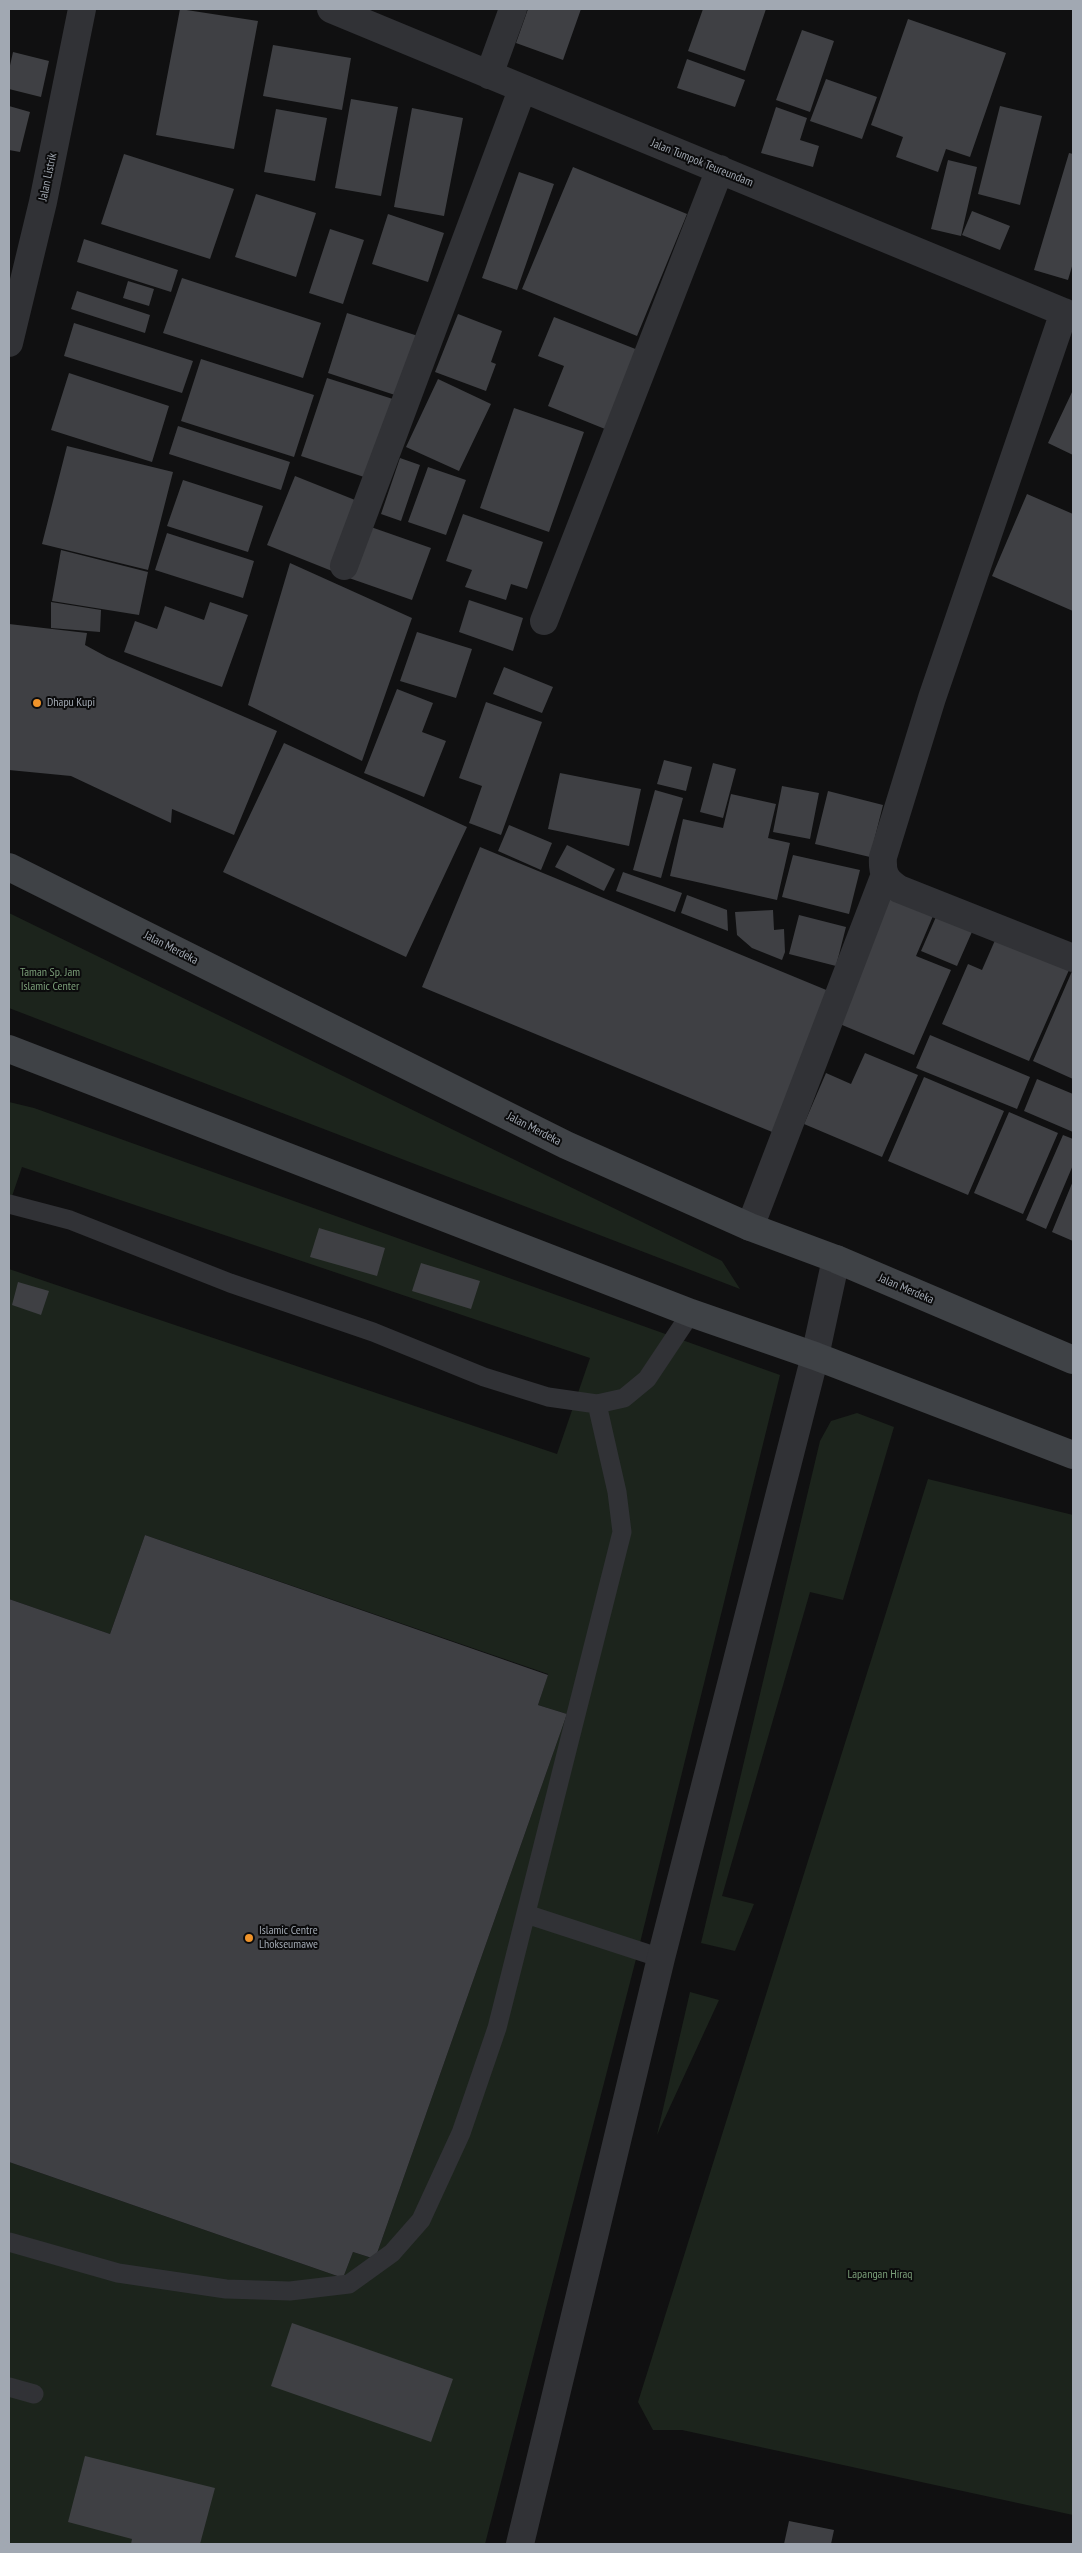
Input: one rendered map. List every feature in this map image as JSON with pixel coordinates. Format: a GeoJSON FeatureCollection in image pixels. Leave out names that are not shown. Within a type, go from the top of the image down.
{"type":"FeatureCollection","features":[{"type":"Feature","properties":{"kind":"main road","name":"Jalan Merdeka"},"geometry":{"type":"LineString","coordinates":[[9,867],[566,1145],[750,1227],[836,1259],[1073,1360]]}},
{"type":"Feature","properties":{"kind":"main road"},"geometry":{"type":"LineString","coordinates":[[9,1049],[691,1313],[815,1356],[1073,1455]]}},
{"type":"Feature","properties":{"kind":"main road"},"geometry":{"type":"LineString","coordinates":[[9,1070],[73,1074]]}},
{"type":"Feature","properties":{"kind":"street","name":"Jalan Listrik"},"geometry":{"type":"LineString","coordinates":[[9,343],[43,202],[82,9]]}},
{"type":"Feature","properties":{"kind":"street","name":"Jalan Tumpok Teureundam"},"geometry":{"type":"LineString","coordinates":[[331,9],[522,90],[1069,314]]}},
{"type":"Feature","properties":{"kind":"street"},"geometry":{"type":"LineString","coordinates":[[489,75],[512,9]]}},
{"type":"Feature","properties":{"kind":"street"},"geometry":{"type":"LineString","coordinates":[[344,566],[522,90]]}},
{"type":"Feature","properties":{"kind":"street"},"geometry":{"type":"LineString","coordinates":[[544,621],[720,170]]}},
{"type":"Feature","properties":{"kind":"street"},"geometry":{"type":"LineString","coordinates":[[750,1227],[884,877],[883,857],[932,698],[1069,314]]}},
{"type":"Feature","properties":{"kind":"street"},"geometry":{"type":"LineString","coordinates":[[884,877],[899,889],[1073,958]]}},
{"type":"Feature","properties":{"kind":"street"},"geometry":{"type":"LineString","coordinates":[[520,2544],[661,1958],[815,1356],[836,1259]]}},
{"type":"Feature","properties":{"kind":"lane"},"geometry":{"type":"LineString","coordinates":[[9,1204],[70,1220],[230,1283],[373,1332],[484,1377],[548,1397],[597,1404],[624,1398],[647,1379],[691,1313]]}},
{"type":"Feature","properties":{"kind":"lane"},"geometry":{"type":"LineString","coordinates":[[9,2242],[118,2273],[226,2289],[290,2291],[349,2284],[392,2252],[421,2220],[461,2133],[498,2028],[622,1532],[617,1492],[597,1404]]}},
{"type":"Feature","properties":{"kind":"lane"},"geometry":{"type":"LineString","coordinates":[[526,1914],[661,1958]]}},
{"type":"Feature","properties":{"kind":"lane"},"geometry":{"type":"LineString","coordinates":[[9,2387],[34,2394]]}},
{"type":"Feature","properties":{"kind":"green space","name":"Taman Sp. Jam Islamic Center"},"geometry":{"type":"Polygon","coordinates":[[[9,913],[722,1261],[740,1289],[9,1008],[9,913]]]}},
{"type":"Feature","properties":{"kind":"green space"},"geometry":{"type":"Polygon","coordinates":[[[9,1102],[34,1108],[780,1375],[636,1959],[485,2544],[9,2544],[9,2162],[343,2278],[353,2252],[375,2259],[567,1714],[538,1705],[548,1674],[145,1535],[110,1634],[9,1599],[9,1269],[557,1454],[590,1358],[22,1167],[9,1205],[9,1102]]]}},
{"type":"Feature","properties":{"kind":"green space"},"geometry":{"type":"Polygon","coordinates":[[[857,1413],[894,1427],[843,1600],[810,1592],[722,1896],[754,1904],[735,1951],[701,1943],[820,1441],[831,1421],[857,1413]]]}},
{"type":"Feature","properties":{"kind":"green space","name":"Lapangan Hiraq"},"geometry":{"type":"Polygon","coordinates":[[[928,1479],[1073,1515],[1073,2515],[682,2430],[653,2430],[638,2402],[928,1479]]]}},
{"type":"Feature","properties":{"kind":"green space"},"geometry":{"type":"Polygon","coordinates":[[[690,1992],[719,2000],[657,2135],[690,1992]]]}},
{"type":"Feature","properties":{"kind":"building"},"geometry":{"type":"Polygon","coordinates":[[[180,9],[258,21],[234,149],[156,135],[180,9]]]}},
{"type":"Feature","properties":{"kind":"building"},"geometry":{"type":"Polygon","coordinates":[[[528,9],[581,9],[563,60],[516,43],[528,9]]]}},
{"type":"Feature","properties":{"kind":"building"},"geometry":{"type":"Polygon","coordinates":[[[703,9],[766,9],[745,71],[688,51],[703,9]]]}},
{"type":"Feature","properties":{"kind":"building"},"geometry":{"type":"Polygon","coordinates":[[[908,19],[1006,53],[970,157],[946,149],[938,172],[896,157],[903,137],[871,125],[908,19]]]}},
{"type":"Feature","properties":{"kind":"building"},"geometry":{"type":"Polygon","coordinates":[[[802,30],[834,41],[810,112],[776,100],[802,30]]]}},
{"type":"Feature","properties":{"kind":"building"},"geometry":{"type":"Polygon","coordinates":[[[273,45],[351,58],[342,110],[263,96],[273,45]]]}},
{"type":"Feature","properties":{"kind":"building"},"geometry":{"type":"Polygon","coordinates":[[[13,52],[49,61],[41,97],[9,89],[9,70],[13,52]]]}},
{"type":"Feature","properties":{"kind":"building"},"geometry":{"type":"Polygon","coordinates":[[[687,59],[745,80],[735,107],[677,88],[687,59]]]}},
{"type":"Feature","properties":{"kind":"building"},"geometry":{"type":"Polygon","coordinates":[[[826,79],[877,97],[862,139],[810,121],[826,79]]]}},
{"type":"Feature","properties":{"kind":"building"},"geometry":{"type":"Polygon","coordinates":[[[351,99],[398,107],[381,196],[335,188],[351,99]]]}},
{"type":"Feature","properties":{"kind":"building"},"geometry":{"type":"Polygon","coordinates":[[[9,106],[30,112],[20,152],[9,150],[9,106]]]}},
{"type":"Feature","properties":{"kind":"building"},"geometry":{"type":"Polygon","coordinates":[[[1000,106],[1042,116],[1020,205],[978,194],[1000,106]]]}},
{"type":"Feature","properties":{"kind":"building"},"geometry":{"type":"Polygon","coordinates":[[[776,107],[807,118],[800,140],[819,146],[813,167],[761,153],[776,107]]]}},
{"type":"Feature","properties":{"kind":"building"},"geometry":{"type":"Polygon","coordinates":[[[412,108],[463,118],[444,216],[394,207],[412,108]]]}},
{"type":"Feature","properties":{"kind":"building"},"geometry":{"type":"Polygon","coordinates":[[[276,109],[327,118],[315,181],[264,172],[276,109]]]}},
{"type":"Feature","properties":{"kind":"building"},"geometry":{"type":"Polygon","coordinates":[[[1069,153],[1073,154],[1073,263],[1068,280],[1034,270],[1069,153]]]}},
{"type":"Feature","properties":{"kind":"building"},"geometry":{"type":"Polygon","coordinates":[[[124,154],[234,189],[210,259],[101,224],[124,154]]]}},
{"type":"Feature","properties":{"kind":"building"},"geometry":{"type":"Polygon","coordinates":[[[948,160],[977,167],[961,236],[931,229],[948,160]]]}},
{"type":"Feature","properties":{"kind":"building"},"geometry":{"type":"Polygon","coordinates":[[[573,167],[687,214],[637,336],[522,289],[573,167]]]}},
{"type":"Feature","properties":{"kind":"building"},"geometry":{"type":"Polygon","coordinates":[[[519,172],[554,184],[517,290],[482,278],[519,172]]]}},
{"type":"Feature","properties":{"kind":"building"},"geometry":{"type":"Polygon","coordinates":[[[256,194],[316,213],[296,277],[235,257],[256,194]]]}},
{"type":"Feature","properties":{"kind":"building"},"geometry":{"type":"Polygon","coordinates":[[[972,211],[1010,226],[1000,250],[962,235],[972,211]]]}},
{"type":"Feature","properties":{"kind":"building"},"geometry":{"type":"Polygon","coordinates":[[[388,214],[444,233],[428,282],[372,264],[388,214]]]}},
{"type":"Feature","properties":{"kind":"building"},"geometry":{"type":"Polygon","coordinates":[[[330,229],[364,240],[343,304],[309,293],[330,229]]]}},
{"type":"Feature","properties":{"kind":"building"},"geometry":{"type":"Polygon","coordinates":[[[84,239],[178,270],[171,292],[77,262],[84,239]]]}},
{"type":"Feature","properties":{"kind":"building"},"geometry":{"type":"Polygon","coordinates":[[[182,278],[321,323],[303,378],[163,333],[182,278]]]}},
{"type":"Feature","properties":{"kind":"building"},"geometry":{"type":"Polygon","coordinates":[[[128,281],[154,289],[149,306],[123,298],[128,281]]]}},
{"type":"Feature","properties":{"kind":"building"},"geometry":{"type":"Polygon","coordinates":[[[77,291],[150,315],[145,333],[71,309],[77,291]]]}},
{"type":"Feature","properties":{"kind":"building"},"geometry":{"type":"Polygon","coordinates":[[[347,313],[418,336],[398,396],[328,373],[347,313]]]}},
{"type":"Feature","properties":{"kind":"building"},"geometry":{"type":"Polygon","coordinates":[[[458,314],[502,331],[491,362],[496,364],[486,391],[435,372],[458,314]]]}},
{"type":"Feature","properties":{"kind":"building"},"geometry":{"type":"Polygon","coordinates":[[[554,317],[638,350],[605,429],[548,406],[564,366],[538,356],[554,317]]]}},
{"type":"Feature","properties":{"kind":"building"},"geometry":{"type":"Polygon","coordinates":[[[74,323],[193,361],[182,393],[64,356],[74,323]]]}},
{"type":"Feature","properties":{"kind":"building"},"geometry":{"type":"Polygon","coordinates":[[[201,359],[314,395],[294,457],[181,421],[201,359]]]}},
{"type":"Feature","properties":{"kind":"building"},"geometry":{"type":"Polygon","coordinates":[[[69,373],[169,406],[152,462],[51,430],[69,373]]]}},
{"type":"Feature","properties":{"kind":"building"},"geometry":{"type":"Polygon","coordinates":[[[327,378],[396,400],[370,479],[301,456],[327,378]]]}},
{"type":"Feature","properties":{"kind":"building"},"geometry":{"type":"Polygon","coordinates":[[[438,379],[491,404],[459,471],[406,447],[438,379]]]}},
{"type":"Feature","properties":{"kind":"building"},"geometry":{"type":"Polygon","coordinates":[[[1073,390],[1073,455],[1048,443],[1073,390]]]}},
{"type":"Feature","properties":{"kind":"building"},"geometry":{"type":"Polygon","coordinates":[[[514,408],[584,432],[549,532],[480,508],[514,408]]]}},
{"type":"Feature","properties":{"kind":"building"},"geometry":{"type":"Polygon","coordinates":[[[178,426],[290,462],[281,490],[169,454],[178,426]]]}},
{"type":"Feature","properties":{"kind":"building"},"geometry":{"type":"Polygon","coordinates":[[[67,446],[173,472],[148,570],[42,544],[67,446]]]}},
{"type":"Feature","properties":{"kind":"building"},"geometry":{"type":"Polygon","coordinates":[[[400,458],[420,465],[401,521],[381,514],[400,458]]]}},
{"type":"Feature","properties":{"kind":"building"},"geometry":{"type":"Polygon","coordinates":[[[428,467],[466,480],[446,535],[408,522],[428,467]]]}},
{"type":"Feature","properties":{"kind":"building"},"geometry":{"type":"Polygon","coordinates":[[[295,476],[360,502],[332,571],[267,545],[295,476]]]}},
{"type":"Feature","properties":{"kind":"building"},"geometry":{"type":"Polygon","coordinates":[[[183,480],[263,506],[248,552],[167,526],[183,480]]]}},
{"type":"Feature","properties":{"kind":"building"},"geometry":{"type":"Polygon","coordinates":[[[1027,494],[1073,514],[1073,611],[992,576],[1027,494]]]}},
{"type":"Feature","properties":{"kind":"building"},"geometry":{"type":"Polygon","coordinates":[[[463,514],[543,542],[527,589],[511,584],[506,600],[465,587],[472,570],[446,561],[463,514]]]}},
{"type":"Feature","properties":{"kind":"building"},"geometry":{"type":"Polygon","coordinates":[[[368,526],[431,548],[412,600],[349,578],[368,526]]]}},
{"type":"Feature","properties":{"kind":"building"},"geometry":{"type":"Polygon","coordinates":[[[167,533],[254,561],[243,598],[155,570],[167,533]]]}},
{"type":"Feature","properties":{"kind":"building"},"geometry":{"type":"Polygon","coordinates":[[[61,550],[148,572],[139,615],[52,601],[61,550]]]}},
{"type":"Feature","properties":{"kind":"building"},"geometry":{"type":"Polygon","coordinates":[[[290,563],[412,618],[362,761],[248,705],[290,563]]]}},
{"type":"Feature","properties":{"kind":"building"},"geometry":{"type":"Polygon","coordinates":[[[469,600],[523,618],[513,651],[459,632],[469,600]]]}},
{"type":"Feature","properties":{"kind":"building"},"geometry":{"type":"Polygon","coordinates":[[[51,602],[101,610],[100,632],[51,628],[51,602]]]}},
{"type":"Feature","properties":{"kind":"building"},"geometry":{"type":"Polygon","coordinates":[[[210,602],[248,615],[222,687],[124,652],[135,621],[157,629],[165,606],[204,620],[210,602]]]}},
{"type":"Feature","properties":{"kind":"building"},"geometry":{"type":"Polygon","coordinates":[[[9,624],[87,633],[85,645],[107,657],[277,731],[234,835],[172,809],[171,823],[71,776],[9,770],[9,624]]]}},
{"type":"Feature","properties":{"kind":"building"},"geometry":{"type":"Polygon","coordinates":[[[417,632],[472,649],[456,698],[400,681],[417,632]]]}},
{"type":"Feature","properties":{"kind":"building"},"geometry":{"type":"Polygon","coordinates":[[[504,667],[553,687],[542,713],[493,694],[504,667]]]}},
{"type":"Feature","properties":{"kind":"building"},"geometry":{"type":"Polygon","coordinates":[[[397,689],[433,703],[422,732],[446,741],[424,797],[364,773],[397,689]]]}},
{"type":"Feature","properties":{"kind":"building"},"geometry":{"type":"Polygon","coordinates":[[[486,702],[542,722],[501,835],[469,823],[482,786],[459,778],[486,702]]]}},
{"type":"Feature","properties":{"kind":"building"},"geometry":{"type":"Polygon","coordinates":[[[284,743],[467,827],[406,957],[223,872],[284,743]]]}},
{"type":"Feature","properties":{"kind":"building"},"geometry":{"type":"Polygon","coordinates":[[[664,760],[692,767],[686,791],[657,784],[664,760]]]}},
{"type":"Feature","properties":{"kind":"building"},"geometry":{"type":"Polygon","coordinates":[[[713,763],[736,769],[723,818],[700,812],[713,763]]]}},
{"type":"Feature","properties":{"kind":"building"},"geometry":{"type":"Polygon","coordinates":[[[560,773],[641,789],[629,846],[548,829],[560,773]]]}},
{"type":"Feature","properties":{"kind":"building"},"geometry":{"type":"Polygon","coordinates":[[[782,786],[819,793],[810,839],[773,832],[782,786]]]}},
{"type":"Feature","properties":{"kind":"building"},"geometry":{"type":"Polygon","coordinates":[[[655,790],[683,798],[661,878],[633,870],[655,790]]]}},
{"type":"Feature","properties":{"kind":"building"},"geometry":{"type":"Polygon","coordinates":[[[828,791],[883,805],[870,857],[815,844],[828,791]]]}},
{"type":"Feature","properties":{"kind":"building"},"geometry":{"type":"Polygon","coordinates":[[[731,794],[776,804],[768,838],[790,843],[777,900],[670,876],[683,819],[723,828],[731,794]]]}},
{"type":"Feature","properties":{"kind":"building"},"geometry":{"type":"Polygon","coordinates":[[[509,825],[552,843],[541,870],[498,851],[509,825]]]}},
{"type":"Feature","properties":{"kind":"building"},"geometry":{"type":"Polygon","coordinates":[[[567,845],[615,869],[604,891],[555,867],[567,845]]]}},
{"type":"Feature","properties":{"kind":"building"},"geometry":{"type":"Polygon","coordinates":[[[480,847],[836,994],[777,1134],[422,987],[480,847]]]}},
{"type":"Feature","properties":{"kind":"building"},"geometry":{"type":"Polygon","coordinates":[[[793,855],[860,870],[849,914],[782,897],[793,855]]]}},
{"type":"Feature","properties":{"kind":"building"},"geometry":{"type":"Polygon","coordinates":[[[623,872],[682,893],[675,912],[616,891],[623,872]]]}},
{"type":"Feature","properties":{"kind":"building"},"geometry":{"type":"Polygon","coordinates":[[[687,895],[727,910],[728,931],[681,913],[687,895]]]}},
{"type":"Feature","properties":{"kind":"building"},"geometry":{"type":"Polygon","coordinates":[[[889,897],[933,916],[916,956],[951,970],[914,1055],[835,1022],[889,897]]]}},
{"type":"Feature","properties":{"kind":"building"},"geometry":{"type":"Polygon","coordinates":[[[773,910],[774,930],[784,929],[785,952],[782,960],[752,948],[737,935],[735,912],[773,910]]]}},
{"type":"Feature","properties":{"kind":"building"},"geometry":{"type":"Polygon","coordinates":[[[939,910],[975,925],[957,966],[921,951],[939,910]]]}},
{"type":"Feature","properties":{"kind":"building"},"geometry":{"type":"Polygon","coordinates":[[[799,915],[846,927],[836,966],[789,954],[799,915]]]}},
{"type":"Feature","properties":{"kind":"building"},"geometry":{"type":"Polygon","coordinates":[[[996,938],[1069,970],[1029,1061],[942,1024],[968,964],[982,970],[996,938]]]}},
{"type":"Feature","properties":{"kind":"building"},"geometry":{"type":"Polygon","coordinates":[[[1073,969],[1073,1079],[1033,1061],[1073,969]]]}},
{"type":"Feature","properties":{"kind":"building"},"geometry":{"type":"Polygon","coordinates":[[[930,1035],[1030,1077],[1017,1109],[916,1068],[930,1035]]]}},
{"type":"Feature","properties":{"kind":"building"},"geometry":{"type":"Polygon","coordinates":[[[865,1053],[918,1075],[882,1157],[804,1124],[826,1073],[851,1084],[865,1053]]]}},
{"type":"Feature","properties":{"kind":"building"},"geometry":{"type":"Polygon","coordinates":[[[924,1077],[1004,1111],[968,1195],[888,1161],[924,1077]]]}},
{"type":"Feature","properties":{"kind":"building"},"geometry":{"type":"Polygon","coordinates":[[[1037,1079],[1073,1094],[1073,1132],[1024,1111],[1037,1079]]]}},
{"type":"Feature","properties":{"kind":"building"},"geometry":{"type":"Polygon","coordinates":[[[1009,1112],[1058,1133],[1023,1214],[974,1193],[1009,1112]]]}},
{"type":"Feature","properties":{"kind":"building"},"geometry":{"type":"Polygon","coordinates":[[[1063,1135],[1073,1139],[1073,1165],[1046,1229],[1026,1220],[1063,1135]]]}},
{"type":"Feature","properties":{"kind":"building"},"geometry":{"type":"Polygon","coordinates":[[[1073,1181],[1073,1241],[1052,1232],[1073,1181]]]}},
{"type":"Feature","properties":{"kind":"building"},"geometry":{"type":"Polygon","coordinates":[[[319,1228],[385,1248],[377,1276],[310,1257],[319,1228]]]}},
{"type":"Feature","properties":{"kind":"building"},"geometry":{"type":"Polygon","coordinates":[[[421,1263],[480,1281],[471,1309],[412,1291],[421,1263]]]}},
{"type":"Feature","properties":{"kind":"building"},"geometry":{"type":"Polygon","coordinates":[[[18,1282],[49,1291],[41,1315],[12,1305],[18,1282]]]}},
{"type":"Feature","properties":{"kind":"building","name":"Islamic Centre Lhokseumawe"},"geometry":{"type":"Polygon","coordinates":[[[145,1535],[548,1675],[538,1705],[567,1714],[375,2259],[353,2252],[343,2278],[9,2162],[9,1599],[110,1634],[145,1535]]]}},
{"type":"Feature","properties":{"kind":"building"},"geometry":{"type":"Polygon","coordinates":[[[292,2323],[453,2379],[431,2442],[271,2386],[292,2323]]]}},
{"type":"Feature","properties":{"kind":"building"},"geometry":{"type":"Polygon","coordinates":[[[85,2456],[215,2488],[200,2544],[131,2544],[132,2539],[68,2522],[85,2456]]]}},
{"type":"Feature","properties":{"kind":"building"},"geometry":{"type":"Polygon","coordinates":[[[789,2521],[834,2530],[831,2544],[784,2544],[789,2521]]]}},
{"type":"Feature","properties":{"kind":"place","name":"Dhapu Kupi"},"geometry":{"type":"Point","coordinates":[37,703]}},
{"type":"Feature","properties":{"kind":"place","name":"Islamic Centre Lhokseumawe"},"geometry":{"type":"Point","coordinates":[249,1938]}}]}
